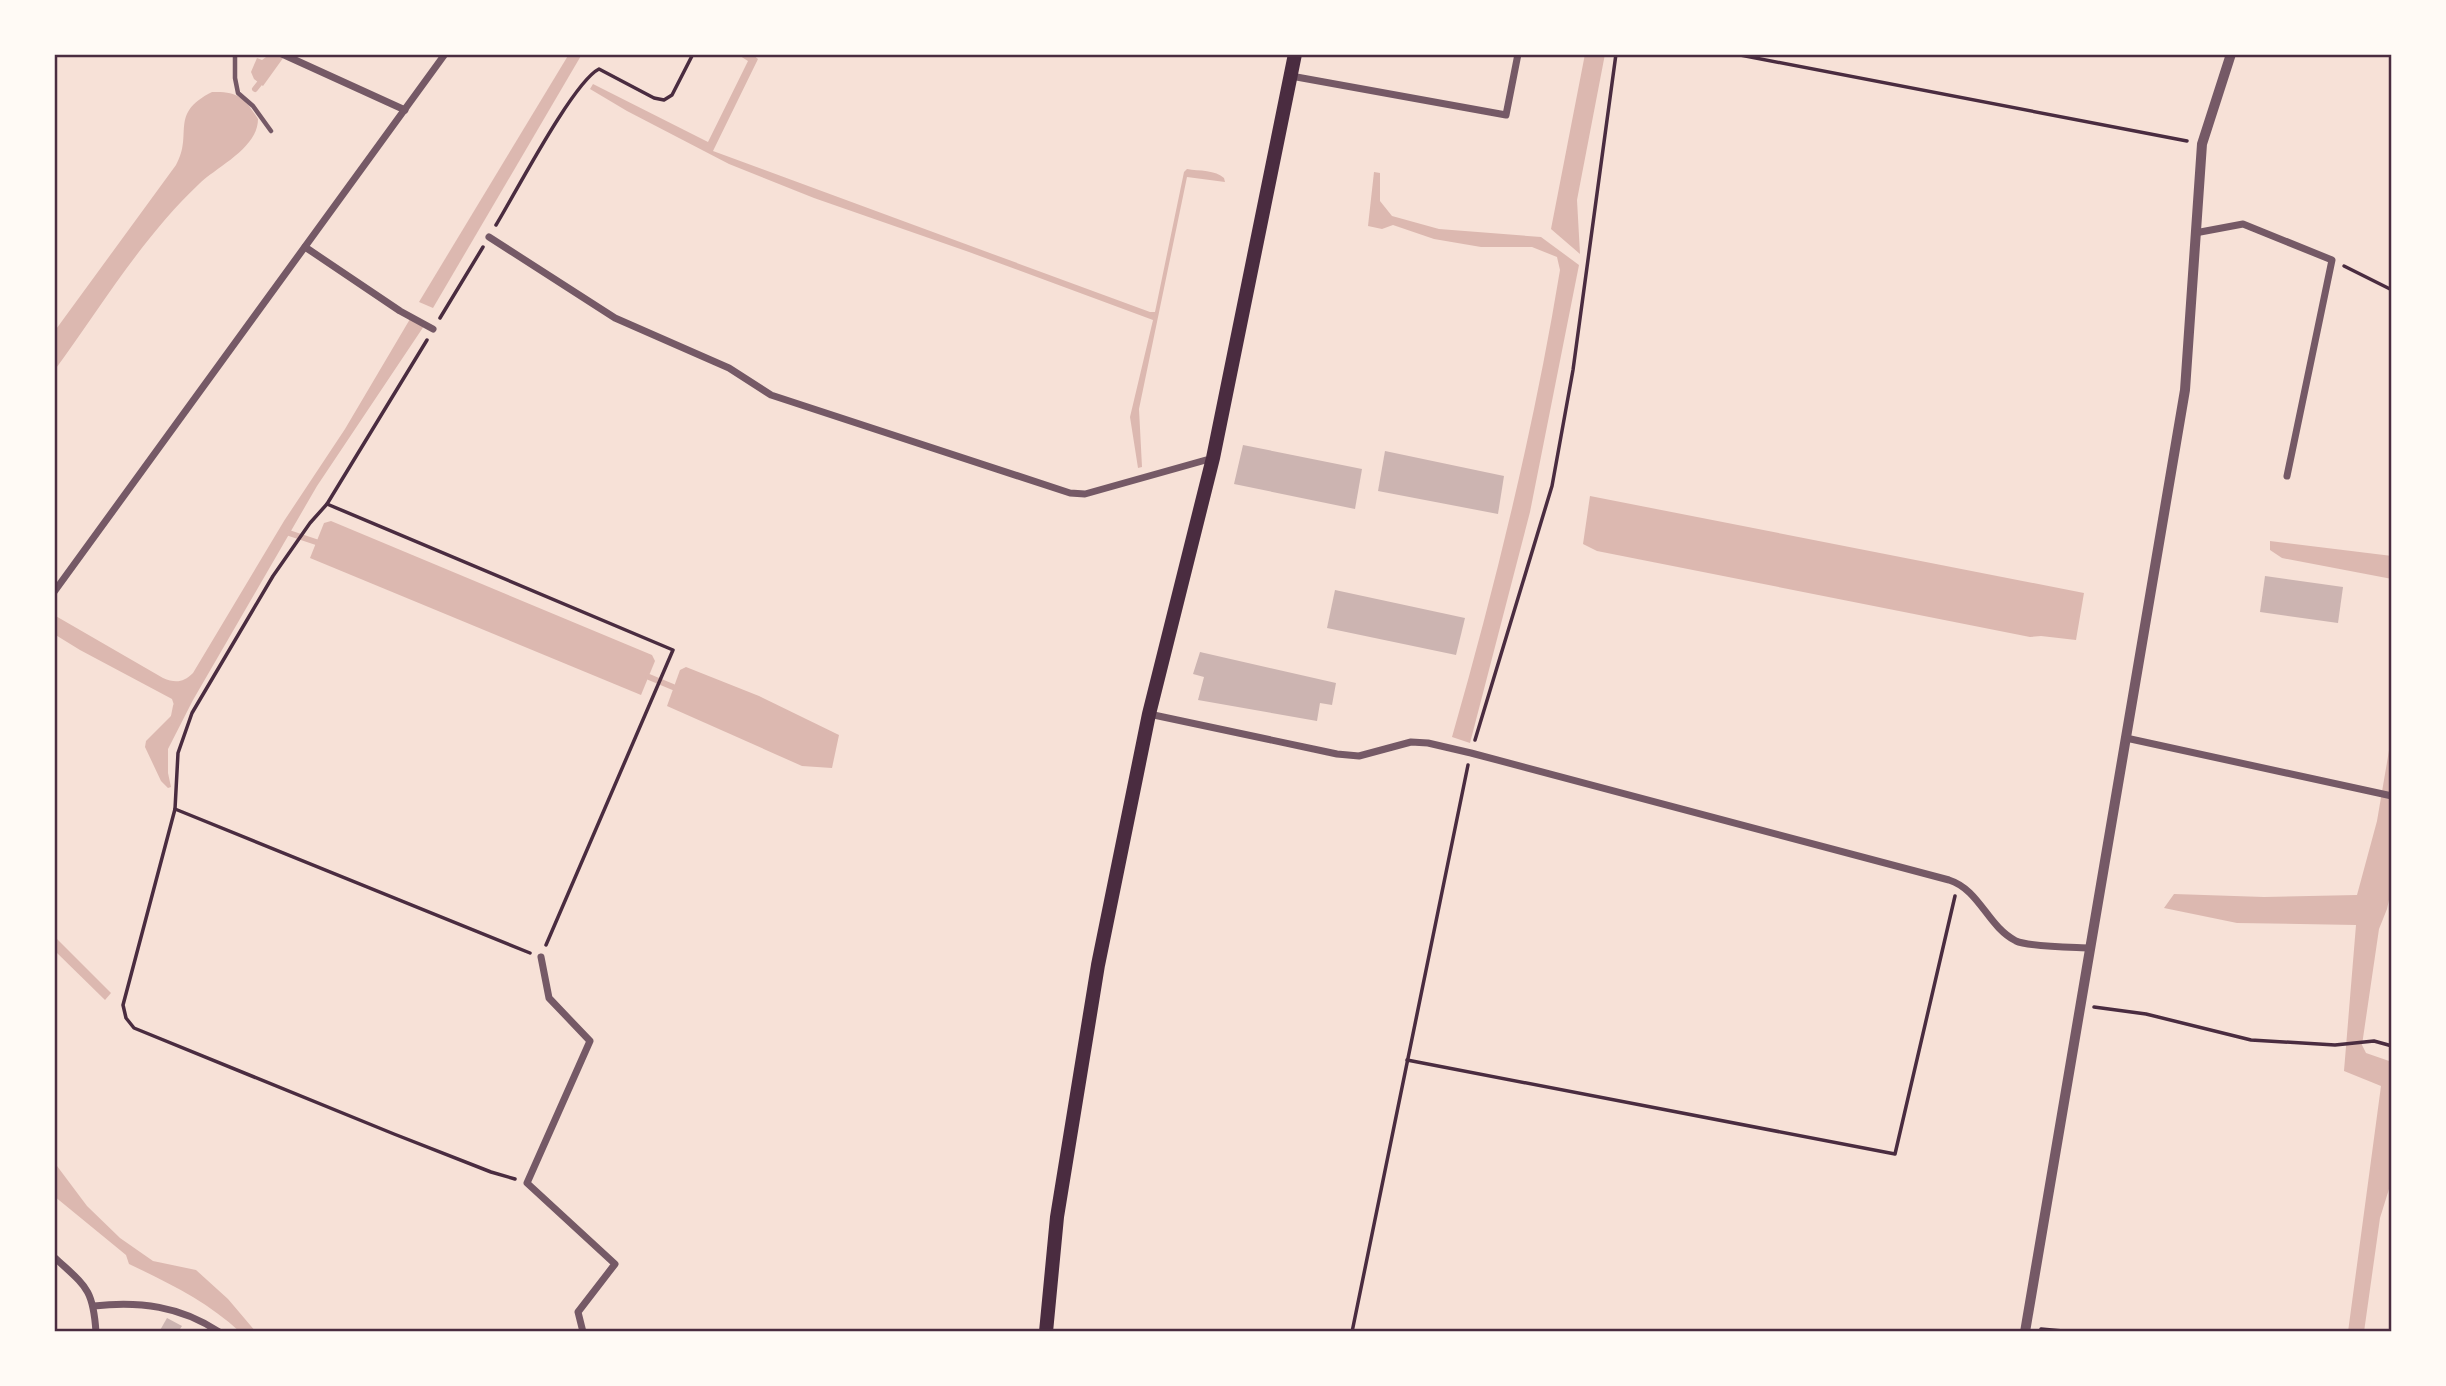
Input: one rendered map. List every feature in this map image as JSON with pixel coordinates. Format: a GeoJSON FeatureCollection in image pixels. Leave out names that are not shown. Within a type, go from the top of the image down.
{"type":"FeatureCollection","features":[{"type":"Feature","properties":{"kind":"main road"},"geometry":{"type":"LineString","coordinates":[[1046,1332],[1058,1217],[1098,965],[1149,714],[1213,458],[1295,54]]}},
{"type":"Feature","properties":{"kind":"street"},"geometry":{"type":"LineString","coordinates":[[282,54],[405,110]]}},
{"type":"Feature","properties":{"kind":"street"},"geometry":{"type":"LineString","coordinates":[[54,592],[445,54]]}},
{"type":"Feature","properties":{"kind":"street"},"geometry":{"type":"LineString","coordinates":[[1290,76],[1506,115],[1518,54]]}},
{"type":"Feature","properties":{"kind":"street"},"geometry":{"type":"LineString","coordinates":[[2025,1330],[2185,390],[2202,144],[2231,54]]}},
{"type":"Feature","properties":{"kind":"street"},"geometry":{"type":"LineString","coordinates":[[2194,233],[2243,224],[2332,260],[2287,476]]}},
{"type":"Feature","properties":{"kind":"street"},"geometry":{"type":"LineString","coordinates":[[489,237],[615,318],[729,368],[771,394],[1070,494],[1085,494],[1213,458]]}},
{"type":"Feature","properties":{"kind":"street"},"geometry":{"type":"LineString","coordinates":[[305,247],[400,311],[433,329]]}},
{"type":"Feature","properties":{"kind":"street"},"geometry":{"type":"LineString","coordinates":[[1149,714],[1337,754],[1359,756],[1411,743],[1427,743],[1471,753],[1958,883],[1970,891],[2001,930],[2018,942],[2091,948]]}},
{"type":"Feature","properties":{"kind":"street"},"geometry":{"type":"LineString","coordinates":[[2126,738],[2392,796]]}},
{"type":"Feature","properties":{"kind":"street"},"geometry":{"type":"LineString","coordinates":[[541,957],[549,998],[590,1041],[527,1182],[615,1264],[578,1312],[583,1332]]}},
{"type":"Feature","properties":{"kind":"street"},"geometry":{"type":"LineString","coordinates":[[54,1256],[88,1289],[94,1306],[96,1332]]}},
{"type":"Feature","properties":{"kind":"street"},"geometry":{"type":"LineString","coordinates":[[94,1306],[118,1303],[171,1308],[205,1322],[219,1332]]}},
{"type":"Feature","properties":{"kind":"lane"},"geometry":{"type":"LineString","coordinates":[[235,54],[238,93],[253,106],[271,131]]}},
{"type":"Feature","properties":{"kind":"path"},"geometry":{"type":"LineString","coordinates":[[527,1182],[491,1172],[134,1028],[125,1018],[123,1005],[175,809],[178,753],[192,713],[273,576],[310,523],[327,504],[574,94],[592,73],[600,69],[654,98],[664,100],[672,95],[693,54]]}},
{"type":"Feature","properties":{"kind":"path"},"geometry":{"type":"LineString","coordinates":[[1352,1332],[1471,753],[1552,486],[1573,370],[1616,54]]}},
{"type":"Feature","properties":{"kind":"path"},"geometry":{"type":"LineString","coordinates":[[1735,54],[2202,144]]}},
{"type":"Feature","properties":{"kind":"path"},"geometry":{"type":"LineString","coordinates":[[2332,260],[2392,290]]}},
{"type":"Feature","properties":{"kind":"path"},"geometry":{"type":"LineString","coordinates":[[175,809],[541,957],[673,650],[327,504]]}},
{"type":"Feature","properties":{"kind":"path"},"geometry":{"type":"LineString","coordinates":[[1406,1060],[1895,1154],[1958,883]]}},
{"type":"Feature","properties":{"kind":"path"},"geometry":{"type":"LineString","coordinates":[[2081,1006],[2146,1014],[2251,1040],[2336,1045],[2374,1041],[2392,1046]]}},
{"type":"Feature","properties":{"kind":"path"},"geometry":{"type":"LineString","coordinates":[[2025,1330],[2074,1332]]}},
{"type":"Feature","properties":{"kind":"shaded area"},"geometry":{"type":"Polygon","coordinates":[[[270,54],[286,54],[263,86],[254,79],[251,72],[257,58],[262,60],[270,54]]]}},
{"type":"Feature","properties":{"kind":"shaded area"},"geometry":{"type":"Polygon","coordinates":[[[569,54],[582,54],[433,308],[419,302],[569,54]]]}},
{"type":"Feature","properties":{"kind":"shaded area"},"geometry":{"type":"Polygon","coordinates":[[[737,54],[752,54],[758,59],[713,151],[1150,312],[1155,312],[1184,172],[1187,169],[1207,171],[1224,178],[1225,182],[1187,177],[1139,409],[1142,467],[1138,468],[1130,417],[1153,320],[814,198],[729,164],[590,89],[593,84],[708,142],[748,61],[737,54]]]}},
{"type":"Feature","properties":{"kind":"shaded area"},"geometry":{"type":"Polygon","coordinates":[[[1585,54],[1605,54],[1577,200],[1580,254],[1551,229],[1585,54]]]}},
{"type":"Feature","properties":{"kind":"shaded area"},"geometry":{"type":"Polygon","coordinates":[[[212,92],[235,95],[249,106],[258,119],[251,139],[236,156],[199,184],[158,227],[54,371],[54,332],[176,165],[181,154],[184,125],[190,108],[212,92]]]}},
{"type":"Feature","properties":{"kind":"shaded area"},"geometry":{"type":"Polygon","coordinates":[[[1374,172],[1380,173],[1380,201],[1392,216],[1439,229],[1541,237],[1579,265],[1530,512],[1470,743],[1452,737],[1513,505],[1560,270],[1557,257],[1532,247],[1481,247],[1434,239],[1393,225],[1382,229],[1368,226],[1374,172]]]}},
{"type":"Feature","properties":{"kind":"shaded area"},"geometry":{"type":"Polygon","coordinates":[[[410,319],[424,326],[317,486],[193,700],[168,749],[171,787],[168,788],[161,781],[145,747],[146,741],[176,711],[172,699],[54,634],[54,615],[163,678],[171,681],[186,679],[193,673],[284,521],[345,429],[410,319]]]}},
{"type":"Feature","properties":{"kind":"shaded area"},"geometry":{"type":"Polygon","coordinates":[[[1590,496],[2084,593],[2076,640],[2030,637],[1597,551],[1583,544],[1590,496]]]}},
{"type":"Feature","properties":{"kind":"shaded area"},"geometry":{"type":"Polygon","coordinates":[[[331,521],[652,655],[655,661],[641,695],[310,558],[324,523],[331,521]]]}},
{"type":"Feature","properties":{"kind":"shaded area"},"geometry":{"type":"Polygon","coordinates":[[[2270,541],[2392,556],[2392,579],[2282,558],[2270,550],[2270,541]]]}},
{"type":"Feature","properties":{"kind":"shaded area"},"geometry":{"type":"Polygon","coordinates":[[[686,667],[759,696],[839,735],[832,768],[802,766],[667,706],[680,670],[686,667]]]}},
{"type":"Feature","properties":{"kind":"shaded area"},"geometry":{"type":"Polygon","coordinates":[[[2392,733],[2392,886],[2379,929],[2362,1045],[2366,1053],[2392,1062],[2392,1169],[2380,1218],[2364,1332],[2348,1332],[2381,1086],[2344,1071],[2356,925],[2237,923],[2164,908],[2174,894],[2264,897],[2357,895],[2377,821],[2392,733]]]}},
{"type":"Feature","properties":{"kind":"shaded area"},"geometry":{"type":"Polygon","coordinates":[[[54,936],[111,993],[105,1000],[54,950],[54,936]]]}},
{"type":"Feature","properties":{"kind":"shaded area"},"geometry":{"type":"Polygon","coordinates":[[[54,1162],[87,1206],[120,1238],[153,1261],[196,1270],[228,1299],[256,1332],[240,1332],[201,1302],[129,1264],[126,1255],[54,1196],[54,1162]]]}},
{"type":"Feature","properties":{"kind":"building"},"geometry":{"type":"Polygon","coordinates":[[[1243,445],[1362,469],[1355,509],[1234,484],[1243,445]]]}},
{"type":"Feature","properties":{"kind":"building"},"geometry":{"type":"Polygon","coordinates":[[[1385,451],[1504,476],[1498,514],[1378,491],[1385,451]]]}},
{"type":"Feature","properties":{"kind":"building"},"geometry":{"type":"Polygon","coordinates":[[[2265,576],[2343,587],[2338,623],[2260,612],[2265,576]]]}},
{"type":"Feature","properties":{"kind":"building"},"geometry":{"type":"Polygon","coordinates":[[[1335,590],[1465,618],[1456,655],[1327,628],[1335,590]]]}},
{"type":"Feature","properties":{"kind":"building"},"geometry":{"type":"Polygon","coordinates":[[[1200,652],[1336,683],[1332,705],[1320,703],[1317,721],[1198,700],[1204,677],[1193,674],[1200,652]]]}},
{"type":"Feature","properties":{"kind":"building"},"geometry":{"type":"Polygon","coordinates":[[[167,1318],[182,1326],[178,1332],[159,1332],[167,1318]]]}},
{"type":"Feature","properties":{"kind":"waterway"},"geometry":{"type":"LineString","coordinates":[[255,89],[263,79]]}},
{"type":"Feature","properties":{"kind":"waterway"},"geometry":{"type":"LineString","coordinates":[[289,533],[316,542]]}},
{"type":"Feature","properties":{"kind":"waterway"},"geometry":{"type":"LineString","coordinates":[[649,677],[673,687]]}},
{"type":"Feature","properties":{"kind":"waterway"},"geometry":{"type":"LineString","coordinates":[[173,721],[176,706]]}}]}
